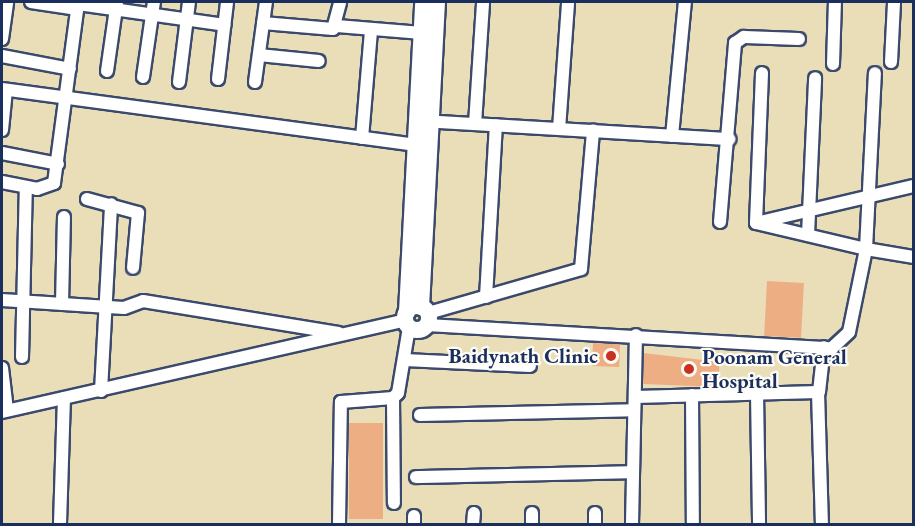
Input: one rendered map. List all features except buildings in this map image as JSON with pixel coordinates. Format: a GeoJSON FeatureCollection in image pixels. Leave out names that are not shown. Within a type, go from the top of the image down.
{"type":"FeatureCollection","features":[{"type":"Feature","properties":{"kind":"street"},"geometry":{"type":"LineString","coordinates":[[2,39],[7,2]]}},
{"type":"Feature","properties":{"kind":"street"},"geometry":{"type":"LineString","coordinates":[[31,2],[116,5],[152,15],[225,25]]}},
{"type":"Feature","properties":{"kind":"street"},"geometry":{"type":"LineString","coordinates":[[143,77],[154,2]]}},
{"type":"Feature","properties":{"kind":"street"},"geometry":{"type":"LineString","coordinates":[[179,82],[189,2]]}},
{"type":"Feature","properties":{"kind":"street"},"geometry":{"type":"LineString","coordinates":[[218,79],[227,2]]}},
{"type":"Feature","properties":{"kind":"street"},"geometry":{"type":"LineString","coordinates":[[255,82],[266,2]]}},
{"type":"Feature","properties":{"kind":"street"},"geometry":{"type":"LineString","coordinates":[[337,26],[340,2]]}},
{"type":"Feature","properties":{"kind":"street"},"geometry":{"type":"LineString","coordinates":[[394,503],[393,398],[402,387],[405,360],[416,317],[427,121],[429,33],[423,2]]}},
{"type":"Feature","properties":{"kind":"street"},"geometry":{"type":"LineString","coordinates":[[429,33],[437,2]]}},
{"type":"Feature","properties":{"kind":"street"},"geometry":{"type":"LineString","coordinates":[[475,124],[483,2]]}},
{"type":"Feature","properties":{"kind":"street"},"geometry":{"type":"LineString","coordinates":[[559,2],[568,2],[559,129]]}},
{"type":"Feature","properties":{"kind":"street"},"geometry":{"type":"LineString","coordinates":[[672,135],[685,2]]}},
{"type":"Feature","properties":{"kind":"street"},"geometry":{"type":"LineString","coordinates":[[833,64],[835,2]]}},
{"type":"Feature","properties":{"kind":"street"},"geometry":{"type":"LineString","coordinates":[[891,62],[894,2]]}},
{"type":"Feature","properties":{"kind":"street"},"geometry":{"type":"LineString","coordinates":[[2,182],[26,187],[51,186],[58,164],[78,5]]}},
{"type":"Feature","properties":{"kind":"street"},"geometry":{"type":"LineString","coordinates":[[107,71],[116,5]]}},
{"type":"Feature","properties":{"kind":"street"},"geometry":{"type":"LineString","coordinates":[[263,23],[429,33]]}},
{"type":"Feature","properties":{"kind":"street"},"geometry":{"type":"LineString","coordinates":[[362,138],[371,31]]}},
{"type":"Feature","properties":{"kind":"street"},"geometry":{"type":"LineString","coordinates":[[720,222],[738,38],[799,39]]}},
{"type":"Feature","properties":{"kind":"street"},"geometry":{"type":"LineString","coordinates":[[258,55],[319,61]]}},
{"type":"Feature","properties":{"kind":"street"},"geometry":{"type":"LineString","coordinates":[[2,56],[70,69]]}},
{"type":"Feature","properties":{"kind":"street"},"geometry":{"type":"LineString","coordinates":[[756,223],[762,73]]}},
{"type":"Feature","properties":{"kind":"street"},"geometry":{"type":"LineString","coordinates":[[416,317],[636,335],[825,347],[842,342],[849,332],[866,249],[874,73]]}},
{"type":"Feature","properties":{"kind":"street"},"geometry":{"type":"LineString","coordinates":[[808,235],[816,78]]}},
{"type":"Feature","properties":{"kind":"street"},"geometry":{"type":"LineString","coordinates":[[2,130],[4,90],[66,101],[418,145]]}},
{"type":"Feature","properties":{"kind":"street"},"geometry":{"type":"LineString","coordinates":[[427,121],[729,139]]}},
{"type":"Feature","properties":{"kind":"street"},"geometry":{"type":"LineString","coordinates":[[416,317],[418,145],[427,121]]}},
{"type":"Feature","properties":{"kind":"street"},"geometry":{"type":"LineString","coordinates":[[486,297],[496,125]]}},
{"type":"Feature","properties":{"kind":"street"},"geometry":{"type":"LineString","coordinates":[[2,368],[4,411],[416,317],[581,269],[593,131]]}},
{"type":"Feature","properties":{"kind":"street"},"geometry":{"type":"LineString","coordinates":[[2,153],[58,164]]}},
{"type":"Feature","properties":{"kind":"street"},"geometry":{"type":"LineString","coordinates":[[756,223],[914,186]]}},
{"type":"Feature","properties":{"kind":"street"},"geometry":{"type":"LineString","coordinates":[[22,357],[26,187]]}},
{"type":"Feature","properties":{"kind":"street"},"geometry":{"type":"LineString","coordinates":[[87,200],[111,204],[139,216],[133,268]]}},
{"type":"Feature","properties":{"kind":"street"},"geometry":{"type":"LineString","coordinates":[[101,390],[111,204]]}},
{"type":"Feature","properties":{"kind":"street"},"geometry":{"type":"LineString","coordinates":[[62,304],[64,217]]}},
{"type":"Feature","properties":{"kind":"street"},"geometry":{"type":"LineString","coordinates":[[756,223],[866,249],[914,257]]}},
{"type":"Feature","properties":{"kind":"street"},"geometry":{"type":"LineString","coordinates":[[2,300],[105,307],[143,301],[345,334]]}},
{"type":"Feature","properties":{"kind":"street"},"geometry":{"type":"LineString","coordinates":[[632,525],[636,335]]}},
{"type":"Feature","properties":{"kind":"street"},"geometry":{"type":"LineString","coordinates":[[822,525],[819,392],[825,347]]}},
{"type":"Feature","properties":{"kind":"street"},"geometry":{"type":"LineString","coordinates":[[405,360],[530,366]]}},
{"type":"Feature","properties":{"kind":"street"},"geometry":{"type":"LineString","coordinates":[[635,398],[819,392]]}},
{"type":"Feature","properties":{"kind":"street"},"geometry":{"type":"LineString","coordinates":[[757,393],[759,525]]}},
{"type":"Feature","properties":{"kind":"street"},"geometry":{"type":"LineString","coordinates":[[692,395],[693,525]]}},
{"type":"Feature","properties":{"kind":"street"},"geometry":{"type":"LineString","coordinates":[[60,525],[64,398]]}},
{"type":"Feature","properties":{"kind":"street"},"geometry":{"type":"LineString","coordinates":[[339,525],[341,402],[393,398]]}},
{"type":"Feature","properties":{"kind":"street"},"geometry":{"type":"LineString","coordinates":[[420,415],[634,411]]}},
{"type":"Feature","properties":{"kind":"street"},"geometry":{"type":"LineString","coordinates":[[416,477],[633,472]]}},
{"type":"Feature","properties":{"kind":"place","name":"Baidynath Clinic"},"geometry":{"type":"Point","coordinates":[611,356]}},
{"type":"Feature","properties":{"kind":"place","name":"Poonam General Hospital"},"geometry":{"type":"Point","coordinates":[689,369]}}]}
